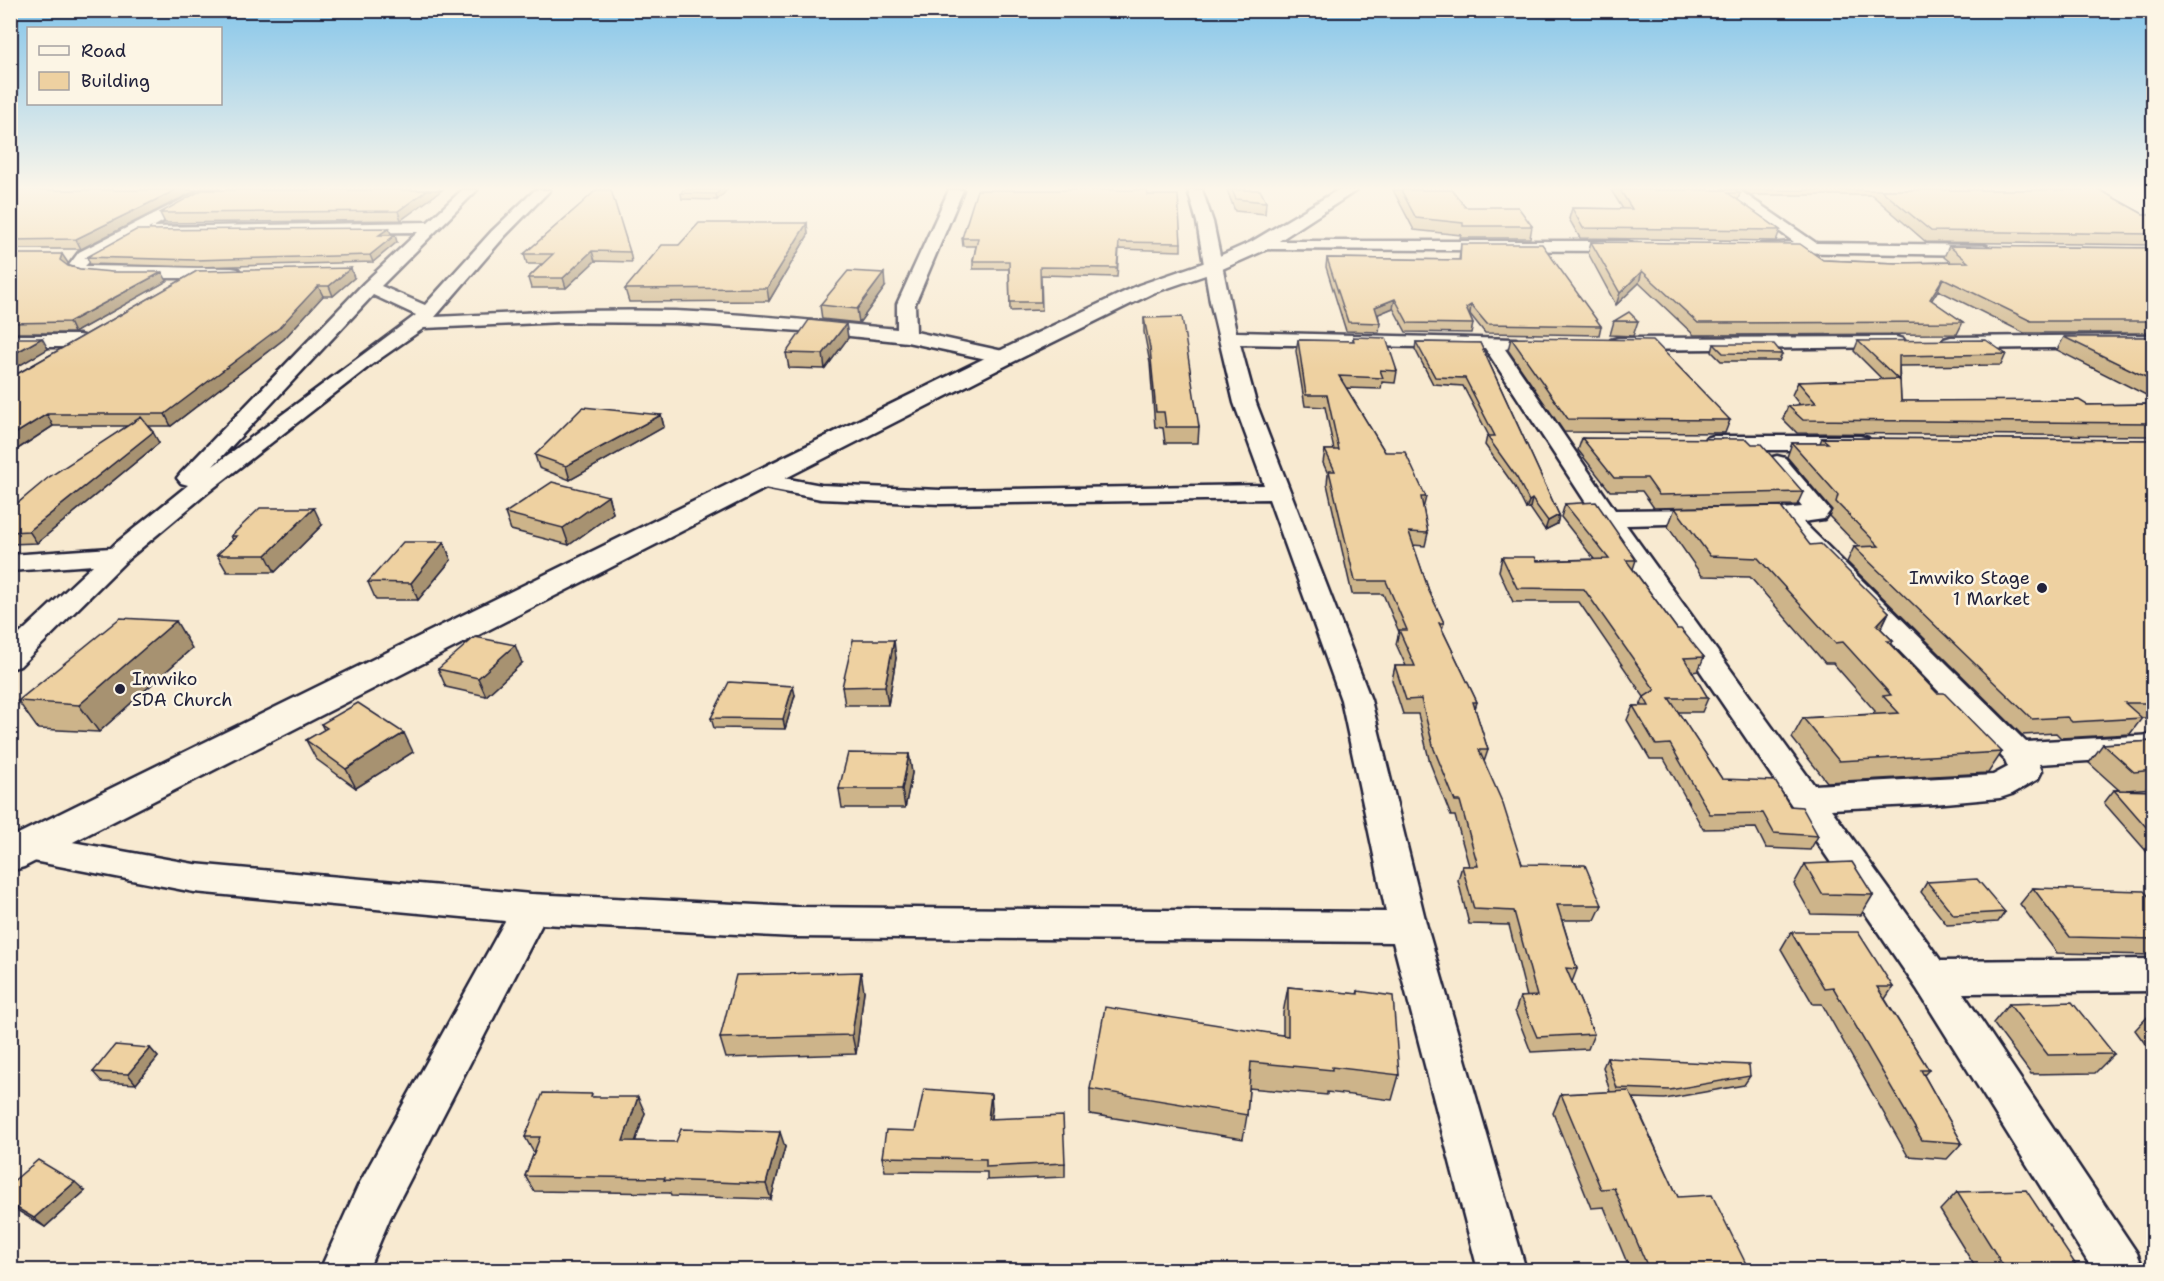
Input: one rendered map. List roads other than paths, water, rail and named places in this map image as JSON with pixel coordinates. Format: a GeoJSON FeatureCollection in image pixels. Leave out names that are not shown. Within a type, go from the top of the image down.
{"type":"FeatureCollection","features":[{"type":"Feature","properties":{"kind":"main road"},"geometry":{"type":"LineString","coordinates":[[20,851],[1005,357],[1146,289],[1213,266],[1249,250]]}},
{"type":"Feature","properties":{"kind":"street"},"geometry":{"type":"LineString","coordinates":[[98,250],[85,256],[75,268],[87,273],[253,273]]}},
{"type":"Feature","properties":{"kind":"street"},"geometry":{"type":"LineString","coordinates":[[10,660],[118,555],[368,278],[389,269],[409,250]]}},
{"type":"Feature","properties":{"kind":"street"},"geometry":{"type":"LineString","coordinates":[[10,563],[118,555],[199,488],[364,361],[424,318],[484,250]]}},
{"type":"Feature","properties":{"kind":"street"},"geometry":{"type":"LineString","coordinates":[[907,336],[906,304],[930,250]]}},
{"type":"Feature","properties":{"kind":"street"},"geometry":{"type":"LineString","coordinates":[[1210,250],[1245,403],[1356,700],[1408,927],[1502,1270]]}},
{"type":"Feature","properties":{"kind":"street"},"geometry":{"type":"LineString","coordinates":[[1988,250],[2002,250]]}},
{"type":"Feature","properties":{"kind":"street"},"geometry":{"type":"LineString","coordinates":[[63,256],[85,256]]}},
{"type":"Feature","properties":{"kind":"street"},"geometry":{"type":"LineString","coordinates":[[168,291],[198,274]]}},
{"type":"Feature","properties":{"kind":"street"},"geometry":{"type":"LineString","coordinates":[[368,278],[424,318],[564,316],[802,324],[907,336],[1005,357]]}},
{"type":"Feature","properties":{"kind":"street"},"geometry":{"type":"LineString","coordinates":[[49,359],[98,330]]}},
{"type":"Feature","properties":{"kind":"street"},"geometry":{"type":"LineString","coordinates":[[1229,338],[1525,343]]}},
{"type":"Feature","properties":{"kind":"street"},"geometry":{"type":"LineString","coordinates":[[10,341],[78,341]]}},
{"type":"Feature","properties":{"kind":"street"},"geometry":{"type":"LineString","coordinates":[[2120,341],[2154,361]]}},
{"type":"Feature","properties":{"kind":"street"},"geometry":{"type":"LineString","coordinates":[[1603,344],[2154,341]]}},
{"type":"Feature","properties":{"kind":"street"},"geometry":{"type":"LineString","coordinates":[[1491,343],[1571,441],[1608,518],[1931,977],[2120,1270]]}},
{"type":"Feature","properties":{"kind":"street"},"geometry":{"type":"LineString","coordinates":[[1689,442],[1879,443]]}},
{"type":"Feature","properties":{"kind":"street"},"geometry":{"type":"LineString","coordinates":[[1608,518],[1815,514],[1818,511],[1760,443]]}},
{"type":"Feature","properties":{"kind":"street"},"geometry":{"type":"LineString","coordinates":[[757,480],[821,492],[940,497],[1278,492]]}},
{"type":"Feature","properties":{"kind":"street"},"geometry":{"type":"LineString","coordinates":[[1783,516],[2018,754],[2026,771],[2000,786],[1934,792],[1804,798]]}},
{"type":"Feature","properties":{"kind":"street"},"geometry":{"type":"LineString","coordinates":[[2018,754],[2154,746]]}},
{"type":"Feature","properties":{"kind":"street"},"geometry":{"type":"LineString","coordinates":[[20,851],[194,878],[531,909],[794,922],[1408,927]]}},
{"type":"Feature","properties":{"kind":"street"},"geometry":{"type":"LineString","coordinates":[[344,1270],[374,1202],[531,909]]}},
{"type":"Feature","properties":{"kind":"street"},"geometry":{"type":"LineString","coordinates":[[1931,977],[2154,975]]}},
{"type":"Feature","properties":{"kind":"place","name":"Imwiko Stage 1 Market"},"geometry":{"type":"Point","coordinates":[2042,588]}},
{"type":"Feature","properties":{"kind":"place","name":"Imwiko SDA Church"},"geometry":{"type":"Point","coordinates":[120,689]}}]}
